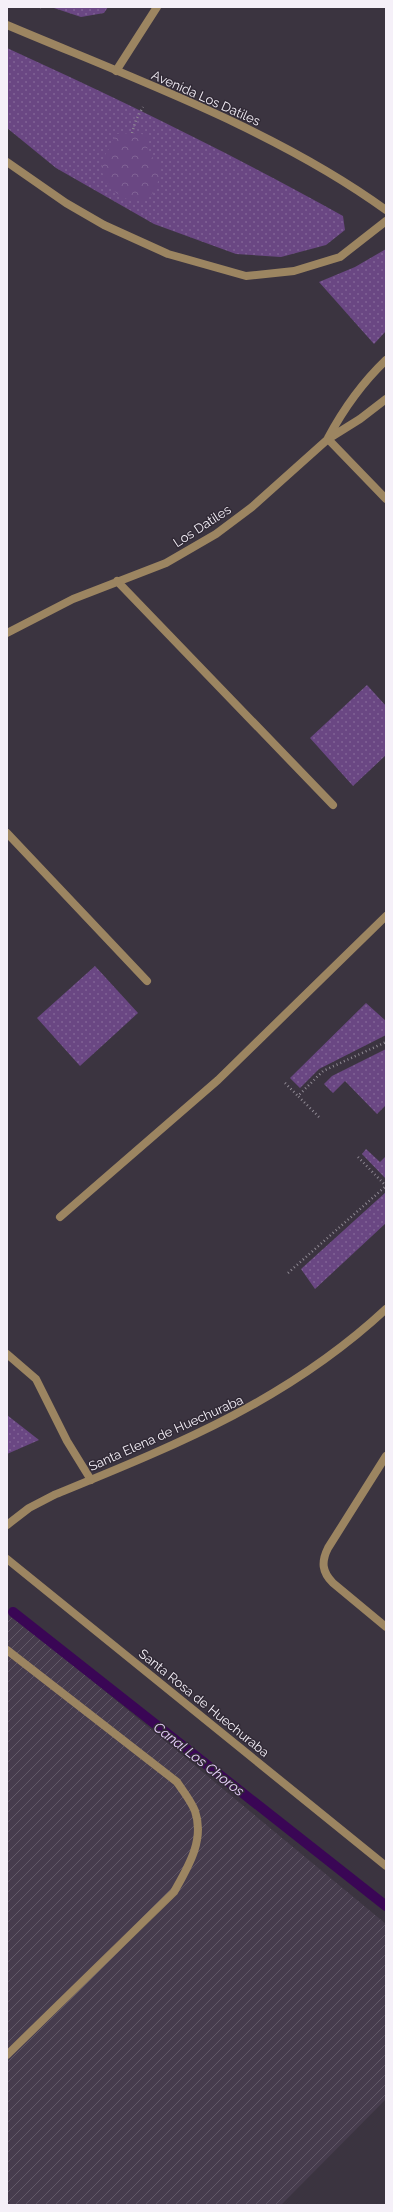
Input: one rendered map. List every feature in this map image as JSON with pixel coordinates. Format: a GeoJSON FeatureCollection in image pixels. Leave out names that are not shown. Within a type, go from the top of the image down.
{"type":"FeatureCollection","features":[{"type":"Feature","properties":{"kind":"street"},"geometry":{"type":"LineString","coordinates":[[116,71],[157,7]]}},
{"type":"Feature","properties":{"kind":"street","name":"Avenida Los Datiles"},"geometry":{"type":"LineString","coordinates":[[7,25],[116,71],[256,134],[322,168],[386,210]]}},
{"type":"Feature","properties":{"kind":"street"},"geometry":{"type":"LineString","coordinates":[[7,162],[66,203],[104,225],[168,254],[246,276],[294,271],[340,257],[386,221]]}},
{"type":"Feature","properties":{"kind":"street"},"geometry":{"type":"LineString","coordinates":[[386,360],[359,388],[342,412],[328,439],[386,499]]}},
{"type":"Feature","properties":{"kind":"street","name":"Los Datiles"},"geometry":{"type":"LineString","coordinates":[[7,633],[53,608],[117,581],[166,563],[216,534],[252,507],[328,439],[360,419],[386,399]]}},
{"type":"Feature","properties":{"kind":"street"},"geometry":{"type":"LineString","coordinates":[[117,581],[333,805]]}},
{"type":"Feature","properties":{"kind":"street"},"geometry":{"type":"LineString","coordinates":[[7,832],[147,981]]}},
{"type":"Feature","properties":{"kind":"street"},"geometry":{"type":"LineString","coordinates":[[60,1217],[218,1080],[386,916]]}},
{"type":"Feature","properties":{"kind":"street","name":"Santa Elena de Huechuraba"},"geometry":{"type":"LineString","coordinates":[[7,1525],[29,1508],[214,1427],[264,1400],[344,1345],[386,1309]]}},
{"type":"Feature","properties":{"kind":"street"},"geometry":{"type":"LineString","coordinates":[[7,1354],[36,1379],[67,1442],[91,1480]]}},
{"type":"Feature","properties":{"kind":"street"},"geometry":{"type":"LineString","coordinates":[[386,1456],[323,1557],[323,1567],[326,1576],[386,1627]]}},
{"type":"Feature","properties":{"kind":"street","name":"Santa Rosa de Huechuraba"},"geometry":{"type":"LineString","coordinates":[[7,1559],[386,1866]]}},
{"type":"Feature","properties":{"kind":"street"},"geometry":{"type":"LineString","coordinates":[[7,1650],[178,1782],[195,1811],[198,1836],[192,1860],[174,1892],[7,2055]]}},
{"type":"Feature","properties":{"kind":"path"},"geometry":{"type":"LineString","coordinates":[[132,133],[136,120],[144,107]]}},
{"type":"Feature","properties":{"kind":"path"},"geometry":{"type":"LineString","coordinates":[[298,1096],[323,1071],[386,1042]]}},
{"type":"Feature","properties":{"kind":"path"},"geometry":{"type":"LineString","coordinates":[[285,1083],[319,1117]]}},
{"type":"Feature","properties":{"kind":"path"},"geometry":{"type":"LineString","coordinates":[[288,1273],[386,1186],[358,1157]]}},
{"type":"Feature","properties":{"kind":"shaded area"},"geometry":{"type":"Polygon","coordinates":[[[7,1610],[386,1924],[386,2099],[281,2205],[7,2205],[7,1610]]]}},
{"type":"Feature","properties":{"kind":"green space"},"geometry":{"type":"Polygon","coordinates":[[[51,7],[108,7],[104,13],[81,17],[51,7]]]}},
{"type":"Feature","properties":{"kind":"green space"},"geometry":{"type":"Polygon","coordinates":[[[7,48],[177,129],[302,193],[343,216],[345,230],[326,245],[281,257],[236,254],[154,224],[56,168],[7,128],[7,48]]]}},
{"type":"Feature","properties":{"kind":"green space"},"geometry":{"type":"Polygon","coordinates":[[[132,133],[149,135],[147,151],[160,166],[157,186],[149,197],[139,201],[128,199],[117,193],[108,184],[103,174],[102,163],[116,134],[132,133]]]}},
{"type":"Feature","properties":{"kind":"green space"},"geometry":{"type":"Polygon","coordinates":[[[386,249],[386,331],[374,344],[319,282],[355,267],[386,249]]]}},
{"type":"Feature","properties":{"kind":"green space"},"geometry":{"type":"Polygon","coordinates":[[[367,685],[386,706],[386,755],[353,786],[310,738],[367,685]]]}},
{"type":"Feature","properties":{"kind":"green space"},"geometry":{"type":"Polygon","coordinates":[[[95,966],[138,1013],[80,1066],[37,1018],[95,966]]]}},
{"type":"Feature","properties":{"kind":"green space"},"geometry":{"type":"Polygon","coordinates":[[[366,1003],[386,1021],[386,1035],[319,1069],[300,1088],[290,1078],[366,1003]]]}},
{"type":"Feature","properties":{"kind":"green space"},"geometry":{"type":"Polygon","coordinates":[[[386,1049],[386,1105],[377,1114],[345,1081],[333,1093],[324,1084],[332,1076],[386,1049]]]}},
{"type":"Feature","properties":{"kind":"green space"},"geometry":{"type":"Polygon","coordinates":[[[366,1149],[380,1162],[386,1156],[386,1179],[362,1154],[366,1149]]]}},
{"type":"Feature","properties":{"kind":"green space"},"geometry":{"type":"Polygon","coordinates":[[[386,1192],[386,1223],[315,1289],[301,1269],[386,1192]]]}},
{"type":"Feature","properties":{"kind":"green space"},"geometry":{"type":"Polygon","coordinates":[[[7,1415],[39,1440],[7,1454],[7,1415]]]}},
{"type":"Feature","properties":{"kind":"waterway","name":"Canal Los Choros"},"geometry":{"type":"LineString","coordinates":[[13,1612],[386,1906]]}}]}
